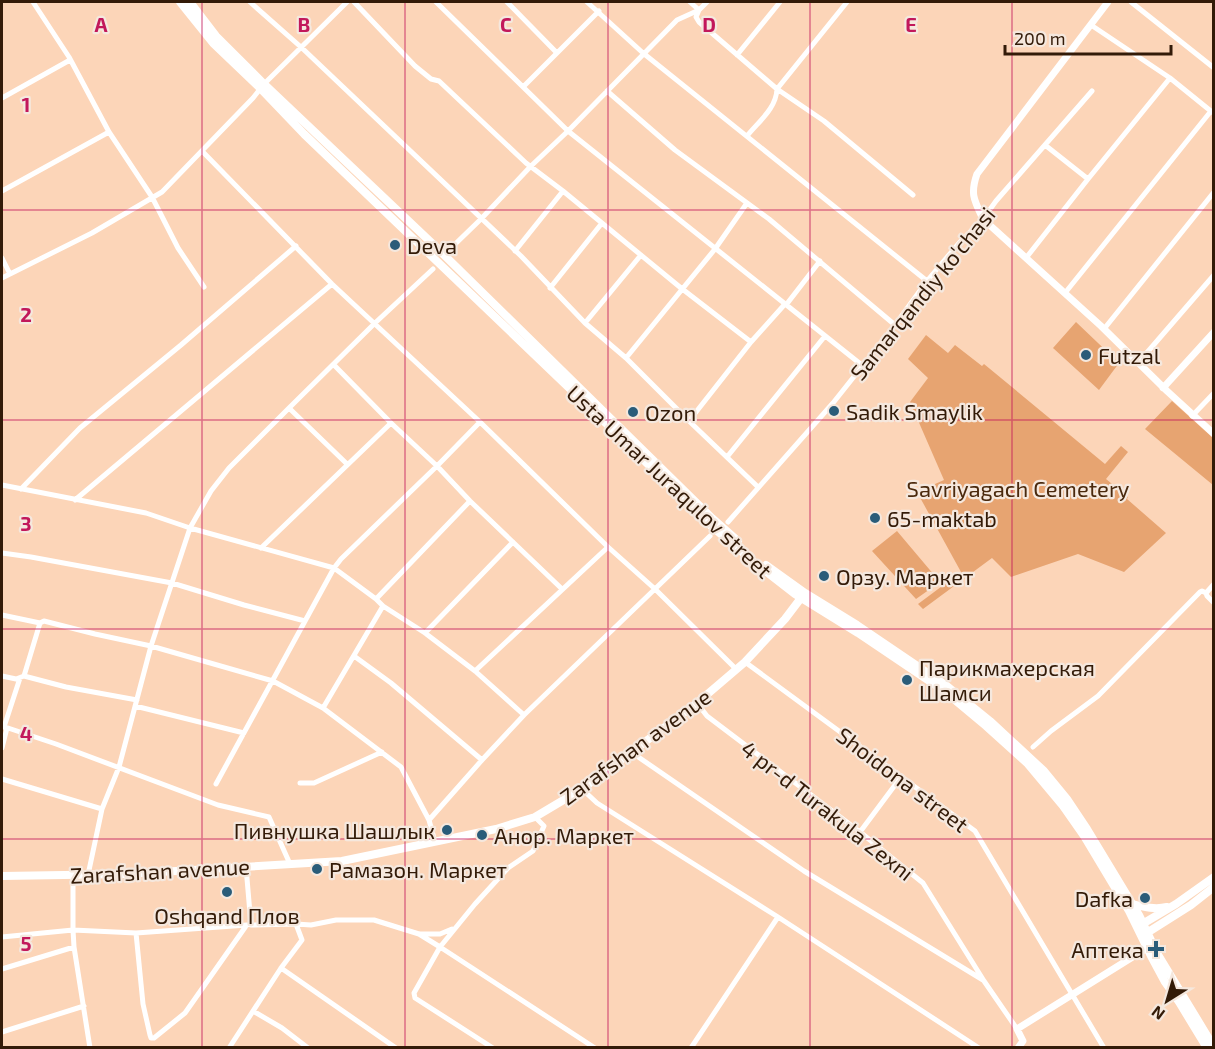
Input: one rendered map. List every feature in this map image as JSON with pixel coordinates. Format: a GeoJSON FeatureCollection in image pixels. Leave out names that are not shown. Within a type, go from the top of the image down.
{"type":"FeatureCollection","features":[{"type":"Feature","properties":{"kind":"main road","name":"Usta Umar Juraqulov street"},"geometry":{"type":"LineString","coordinates":[[180,2],[213,43],[449,260],[712,518],[754,556],[803,596],[944,691],[1027,763],[1074,820],[1214,1047]]}},
{"type":"Feature","properties":{"kind":"main road","name":"Usta Umar Juraqulov street"},"geometry":{"type":"LineString","coordinates":[[190,2],[216,36],[262,86]]}},
{"type":"Feature","properties":{"kind":"main road","name":"Usta Umar Juraqulov street"},"geometry":{"type":"LineString","coordinates":[[803,596],[857,625],[947,686],[976,709],[1044,771],[1077,814],[1132,904],[1140,925]]}},
{"type":"Feature","properties":{"kind":"main road","name":"Zarafshan avenue"},"geometry":{"type":"LineString","coordinates":[[2,876],[126,874],[342,861],[496,830],[535,817],[582,789],[697,703],[745,662],[803,596]]}},
{"type":"Feature","properties":{"kind":"main road"},"geometry":{"type":"LineString","coordinates":[[1140,925],[1176,904],[1214,877]]}},
{"type":"Feature","properties":{"kind":"main road"},"geometry":{"type":"LineString","coordinates":[[1145,935],[1212,891]]}},
{"type":"Feature","properties":{"kind":"main road"},"geometry":{"type":"LineString","coordinates":[[1132,904],[1160,909],[1176,904]]}},
{"type":"Feature","properties":{"kind":"main road","name":"Usta Umar Juraqulov street"},"geometry":{"type":"LineString","coordinates":[[1145,935],[1147,948],[1165,982],[1207,1047]]}},
{"type":"Feature","properties":{"kind":"street"},"geometry":{"type":"LineString","coordinates":[[33,2],[70,60],[109,132],[152,197],[178,248],[204,287]]}},
{"type":"Feature","properties":{"kind":"street"},"geometry":{"type":"LineString","coordinates":[[250,2],[302,48],[515,250],[585,323],[626,358],[758,487]]}},
{"type":"Feature","properties":{"kind":"street"},"geometry":{"type":"LineString","coordinates":[[2,278],[92,233],[162,192],[256,95],[262,86],[347,2]]}},
{"type":"Feature","properties":{"kind":"street"},"geometry":{"type":"LineString","coordinates":[[354,2],[415,66],[431,79],[439,81],[531,166],[751,342]]}},
{"type":"Feature","properties":{"kind":"street"},"geometry":{"type":"LineString","coordinates":[[436,2],[568,131],[863,366]]}},
{"type":"Feature","properties":{"kind":"street"},"geometry":{"type":"LineString","coordinates":[[507,2],[557,53]]}},
{"type":"Feature","properties":{"kind":"street"},"geometry":{"type":"LineString","coordinates":[[587,2],[644,53],[927,281]]}},
{"type":"Feature","properties":{"kind":"street"},"geometry":{"type":"LineString","coordinates":[[690,2],[699,10]]}},
{"type":"Feature","properties":{"kind":"street"},"geometry":{"type":"LineString","coordinates":[[448,251],[677,20],[699,10],[707,2]]}},
{"type":"Feature","properties":{"kind":"street"},"geometry":{"type":"LineString","coordinates":[[737,55],[780,2]]}},
{"type":"Feature","properties":{"kind":"street"},"geometry":{"type":"LineString","coordinates":[[747,136],[772,108],[777,98],[777,89],[847,2]]}},
{"type":"Feature","properties":{"kind":"street"},"geometry":{"type":"LineString","coordinates":[[1108,2],[977,174],[972,187],[973,199],[983,219],[1104,329],[1192,416],[1214,434]]}},
{"type":"Feature","properties":{"kind":"street"},"geometry":{"type":"LineString","coordinates":[[1131,2],[1214,68]]}},
{"type":"Feature","properties":{"kind":"street"},"geometry":{"type":"LineString","coordinates":[[699,10],[696,17],[699,22],[737,55],[777,89],[824,121],[913,195]]}},
{"type":"Feature","properties":{"kind":"street"},"geometry":{"type":"LineString","coordinates":[[523,87],[598,11]]}},
{"type":"Feature","properties":{"kind":"street"},"geometry":{"type":"LineString","coordinates":[[1065,293],[1212,112],[1170,78],[1091,25]]}},
{"type":"Feature","properties":{"kind":"street"},"geometry":{"type":"LineString","coordinates":[[2,98],[70,60]]}},
{"type":"Feature","properties":{"kind":"street"},"geometry":{"type":"LineString","coordinates":[[1026,258],[1170,78]]}},
{"type":"Feature","properties":{"kind":"street"},"geometry":{"type":"LineString","coordinates":[[607,91],[675,150],[769,219],[896,325]]}},
{"type":"Feature","properties":{"kind":"street","name":"Samarqandiy ko'chasi"},"geometry":{"type":"LineString","coordinates":[[728,522],[833,403],[959,243],[983,219],[1092,91]]}},
{"type":"Feature","properties":{"kind":"street"},"geometry":{"type":"LineString","coordinates":[[2,190],[109,132]]}},
{"type":"Feature","properties":{"kind":"street"},"geometry":{"type":"LineString","coordinates":[[1045,145],[1088,179]]}},
{"type":"Feature","properties":{"kind":"street"},"geometry":{"type":"LineString","coordinates":[[202,151],[332,284],[480,422],[736,669]]}},
{"type":"Feature","properties":{"kind":"street"},"geometry":{"type":"LineString","coordinates":[[515,250],[563,191]]}},
{"type":"Feature","properties":{"kind":"street"},"geometry":{"type":"LineString","coordinates":[[1104,329],[1214,192]]}},
{"type":"Feature","properties":{"kind":"street"},"geometry":{"type":"LineString","coordinates":[[626,358],[715,249],[747,202]]}},
{"type":"Feature","properties":{"kind":"street"},"geometry":{"type":"LineString","coordinates":[[550,288],[602,223]]}},
{"type":"Feature","properties":{"kind":"street"},"geometry":{"type":"LineString","coordinates":[[21,489],[80,428],[296,246]]}},
{"type":"Feature","properties":{"kind":"street"},"geometry":{"type":"LineString","coordinates":[[585,323],[641,255]]}},
{"type":"Feature","properties":{"kind":"street"},"geometry":{"type":"LineString","coordinates":[[2,258],[10,274]]}},
{"type":"Feature","properties":{"kind":"street"},"geometry":{"type":"LineString","coordinates":[[689,421],[819,261]]}},
{"type":"Feature","properties":{"kind":"street"},"geometry":{"type":"LineString","coordinates":[[88,875],[102,809],[119,767],[152,646],[190,528],[210,490],[229,468],[375,322],[433,269]]}},
{"type":"Feature","properties":{"kind":"street"},"geometry":{"type":"LineString","coordinates":[[1138,363],[1214,275]]}},
{"type":"Feature","properties":{"kind":"street"},"geometry":{"type":"LineString","coordinates":[[75,500],[332,284]]}},
{"type":"Feature","properties":{"kind":"street"},"geometry":{"type":"LineString","coordinates":[[1163,388],[1214,332]]}},
{"type":"Feature","properties":{"kind":"street"},"geometry":{"type":"LineString","coordinates":[[727,457],[825,336]]}},
{"type":"Feature","properties":{"kind":"street"},"geometry":{"type":"LineString","coordinates":[[334,364],[470,501],[562,589]]}},
{"type":"Feature","properties":{"kind":"street"},"geometry":{"type":"LineString","coordinates":[[1192,416],[1214,393]]}},
{"type":"Feature","properties":{"kind":"street"},"geometry":{"type":"LineString","coordinates":[[289,408],[347,464]]}},
{"type":"Feature","properties":{"kind":"street"},"geometry":{"type":"LineString","coordinates":[[216,784],[334,568],[480,422]]}},
{"type":"Feature","properties":{"kind":"street"},"geometry":{"type":"LineString","coordinates":[[261,548],[391,423]]}},
{"type":"Feature","properties":{"kind":"street"},"geometry":{"type":"LineString","coordinates":[[2,485],[146,513],[190,528],[334,568],[475,671],[524,715]]}},
{"type":"Feature","properties":{"kind":"street"},"geometry":{"type":"LineString","coordinates":[[376,599],[470,501]]}},
{"type":"Feature","properties":{"kind":"street"},"geometry":{"type":"LineString","coordinates":[[429,820],[524,715],[710,536]]}},
{"type":"Feature","properties":{"kind":"street"},"geometry":{"type":"LineString","coordinates":[[425,633],[513,542]]}},
{"type":"Feature","properties":{"kind":"street"},"geometry":{"type":"LineString","coordinates":[[475,671],[608,547]]}},
{"type":"Feature","properties":{"kind":"street"},"geometry":{"type":"LineString","coordinates":[[2,553],[172,583],[305,621]]}},
{"type":"Feature","properties":{"kind":"street"},"geometry":{"type":"LineString","coordinates":[[1033,747],[1098,696],[1200,592],[1206,592],[1214,584]]}},
{"type":"Feature","properties":{"kind":"street"},"geometry":{"type":"LineString","coordinates":[[1206,592],[1214,603]]}},
{"type":"Feature","properties":{"kind":"street"},"geometry":{"type":"LineString","coordinates":[[323,708],[383,606]]}},
{"type":"Feature","properties":{"kind":"street"},"geometry":{"type":"LineString","coordinates":[[2,615],[40,623],[44,621],[152,646],[273,681],[323,708],[401,767],[429,820],[435,842]]}},
{"type":"Feature","properties":{"kind":"street"},"geometry":{"type":"LineString","coordinates":[[2,748],[4,727],[40,623]]}},
{"type":"Feature","properties":{"kind":"street"},"geometry":{"type":"LineString","coordinates":[[354,656],[391,683],[482,760]]}},
{"type":"Feature","properties":{"kind":"street","name":"Shoidona street"},"geometry":{"type":"LineString","coordinates":[[745,662],[975,831],[1104,1047]]}},
{"type":"Feature","properties":{"kind":"street"},"geometry":{"type":"LineString","coordinates":[[2,676],[16,679],[22,677],[136,703],[244,733]]}},
{"type":"Feature","properties":{"kind":"street","name":"4 pr-d Turakula Zexni"},"geometry":{"type":"LineString","coordinates":[[697,703],[707,716],[860,832],[923,883],[1017,1029],[1022,1045]]}},
{"type":"Feature","properties":{"kind":"street"},"geometry":{"type":"LineString","coordinates":[[4,727],[56,744],[218,805],[269,817],[290,864]]}},
{"type":"Feature","properties":{"kind":"street"},"geometry":{"type":"LineString","coordinates":[[300,783],[314,783],[382,752]]}},
{"type":"Feature","properties":{"kind":"street"},"geometry":{"type":"LineString","coordinates":[[631,752],[804,871],[984,981]]}},
{"type":"Feature","properties":{"kind":"street"},"geometry":{"type":"LineString","coordinates":[[860,832],[901,777]]}},
{"type":"Feature","properties":{"kind":"street"},"geometry":{"type":"LineString","coordinates":[[2,779],[102,809]]}},
{"type":"Feature","properties":{"kind":"street"},"geometry":{"type":"LineString","coordinates":[[582,789],[597,803],[980,1047]]}},
{"type":"Feature","properties":{"kind":"street"},"geometry":{"type":"LineString","coordinates":[[494,1047],[415,998],[414,993],[440,947],[475,904],[508,868],[533,851],[544,826],[535,817]]}},
{"type":"Feature","properties":{"kind":"street"},"geometry":{"type":"LineString","coordinates":[[136,933],[143,1004],[150,1035],[154,1038],[185,1013],[249,925],[246,867]]}},
{"type":"Feature","properties":{"kind":"street"},"geometry":{"type":"LineString","coordinates":[[73,875],[74,947],[90,1047]]}},
{"type":"Feature","properties":{"kind":"street"},"geometry":{"type":"LineString","coordinates":[[691,1047],[777,917]]}},
{"type":"Feature","properties":{"kind":"street"},"geometry":{"type":"LineString","coordinates":[[2,937],[73,930],[136,933],[249,925],[310,925],[336,920],[374,920],[419,934],[595,1047]]}},
{"type":"Feature","properties":{"kind":"street"},"geometry":{"type":"LineString","coordinates":[[229,1047],[302,940],[296,924]]}},
{"type":"Feature","properties":{"kind":"street"},"geometry":{"type":"LineString","coordinates":[[419,934],[440,934],[455,928]]}},
{"type":"Feature","properties":{"kind":"street"},"geometry":{"type":"LineString","coordinates":[[2,969],[74,947]]}},
{"type":"Feature","properties":{"kind":"street"},"geometry":{"type":"LineString","coordinates":[[1017,1029],[1147,948]]}},
{"type":"Feature","properties":{"kind":"street"},"geometry":{"type":"LineString","coordinates":[[281,968],[396,1047]]}},
{"type":"Feature","properties":{"kind":"street"},"geometry":{"type":"LineString","coordinates":[[2,1032],[84,1006]]}},
{"type":"Feature","properties":{"kind":"street"},"geometry":{"type":"LineString","coordinates":[[253,1011],[308,1047]]}},
{"type":"Feature","properties":{"kind":"green space","name":"Futzal"},"geometry":{"type":"Polygon","coordinates":[[[1076,322],[1119,363],[1099,390],[1053,348],[1076,322]]]}},
{"type":"Feature","properties":{"kind":"green space","name":"Savriyagach Cemetery"},"geometry":{"type":"Polygon","coordinates":[[[926,335],[948,353],[955,345],[982,366],[984,364],[1105,464],[1121,446],[1128,452],[1106,479],[1166,533],[1124,572],[1078,554],[1011,577],[992,558],[923,609],[918,604],[961,572],[917,492],[944,480],[910,402],[928,378],[908,359],[926,335]]]}},
{"type":"Feature","properties":{"kind":"green space"},"geometry":{"type":"Polygon","coordinates":[[[1172,401],[1213,438],[1213,485],[1145,429],[1172,401]]]}},
{"type":"Feature","properties":{"kind":"green space"},"geometry":{"type":"Polygon","coordinates":[[[897,531],[940,582],[916,599],[872,551],[897,531]]]}},
{"type":"Feature","properties":{"kind":"place","name":"Deva"},"geometry":{"type":"Point","coordinates":[395,245]}},
{"type":"Feature","properties":{"kind":"place","name":"Futzal"},"geometry":{"type":"Point","coordinates":[1086,355]}},
{"type":"Feature","properties":{"kind":"place","name":"Sadik Smaylik"},"geometry":{"type":"Point","coordinates":[834,411]}},
{"type":"Feature","properties":{"kind":"place","name":"Ozon"},"geometry":{"type":"Point","coordinates":[633,412]}},
{"type":"Feature","properties":{"kind":"place","name":"65-maktab"},"geometry":{"type":"Point","coordinates":[875,518]}},
{"type":"Feature","properties":{"kind":"place","name":"Орзу. Маркет"},"geometry":{"type":"Point","coordinates":[824,576]}},
{"type":"Feature","properties":{"kind":"place","name":"Парикмахерская Шамси"},"geometry":{"type":"Point","coordinates":[907,680]}},
{"type":"Feature","properties":{"kind":"place","name":"Пивнушка Шашлык"},"geometry":{"type":"Point","coordinates":[447,830]}},
{"type":"Feature","properties":{"kind":"place","name":"Анор. Маркет"},"geometry":{"type":"Point","coordinates":[482,835]}},
{"type":"Feature","properties":{"kind":"place","name":"Рамазон. Маркет"},"geometry":{"type":"Point","coordinates":[317,869]}},
{"type":"Feature","properties":{"kind":"place","name":"Oshqand Плов"},"geometry":{"type":"Point","coordinates":[227,892]}},
{"type":"Feature","properties":{"kind":"place","name":"Dafka"},"geometry":{"type":"Point","coordinates":[1145,898]}},
{"type":"Feature","properties":{"kind":"place","name":"Аптека"},"geometry":{"type":"Point","coordinates":[1156,949]}}]}
